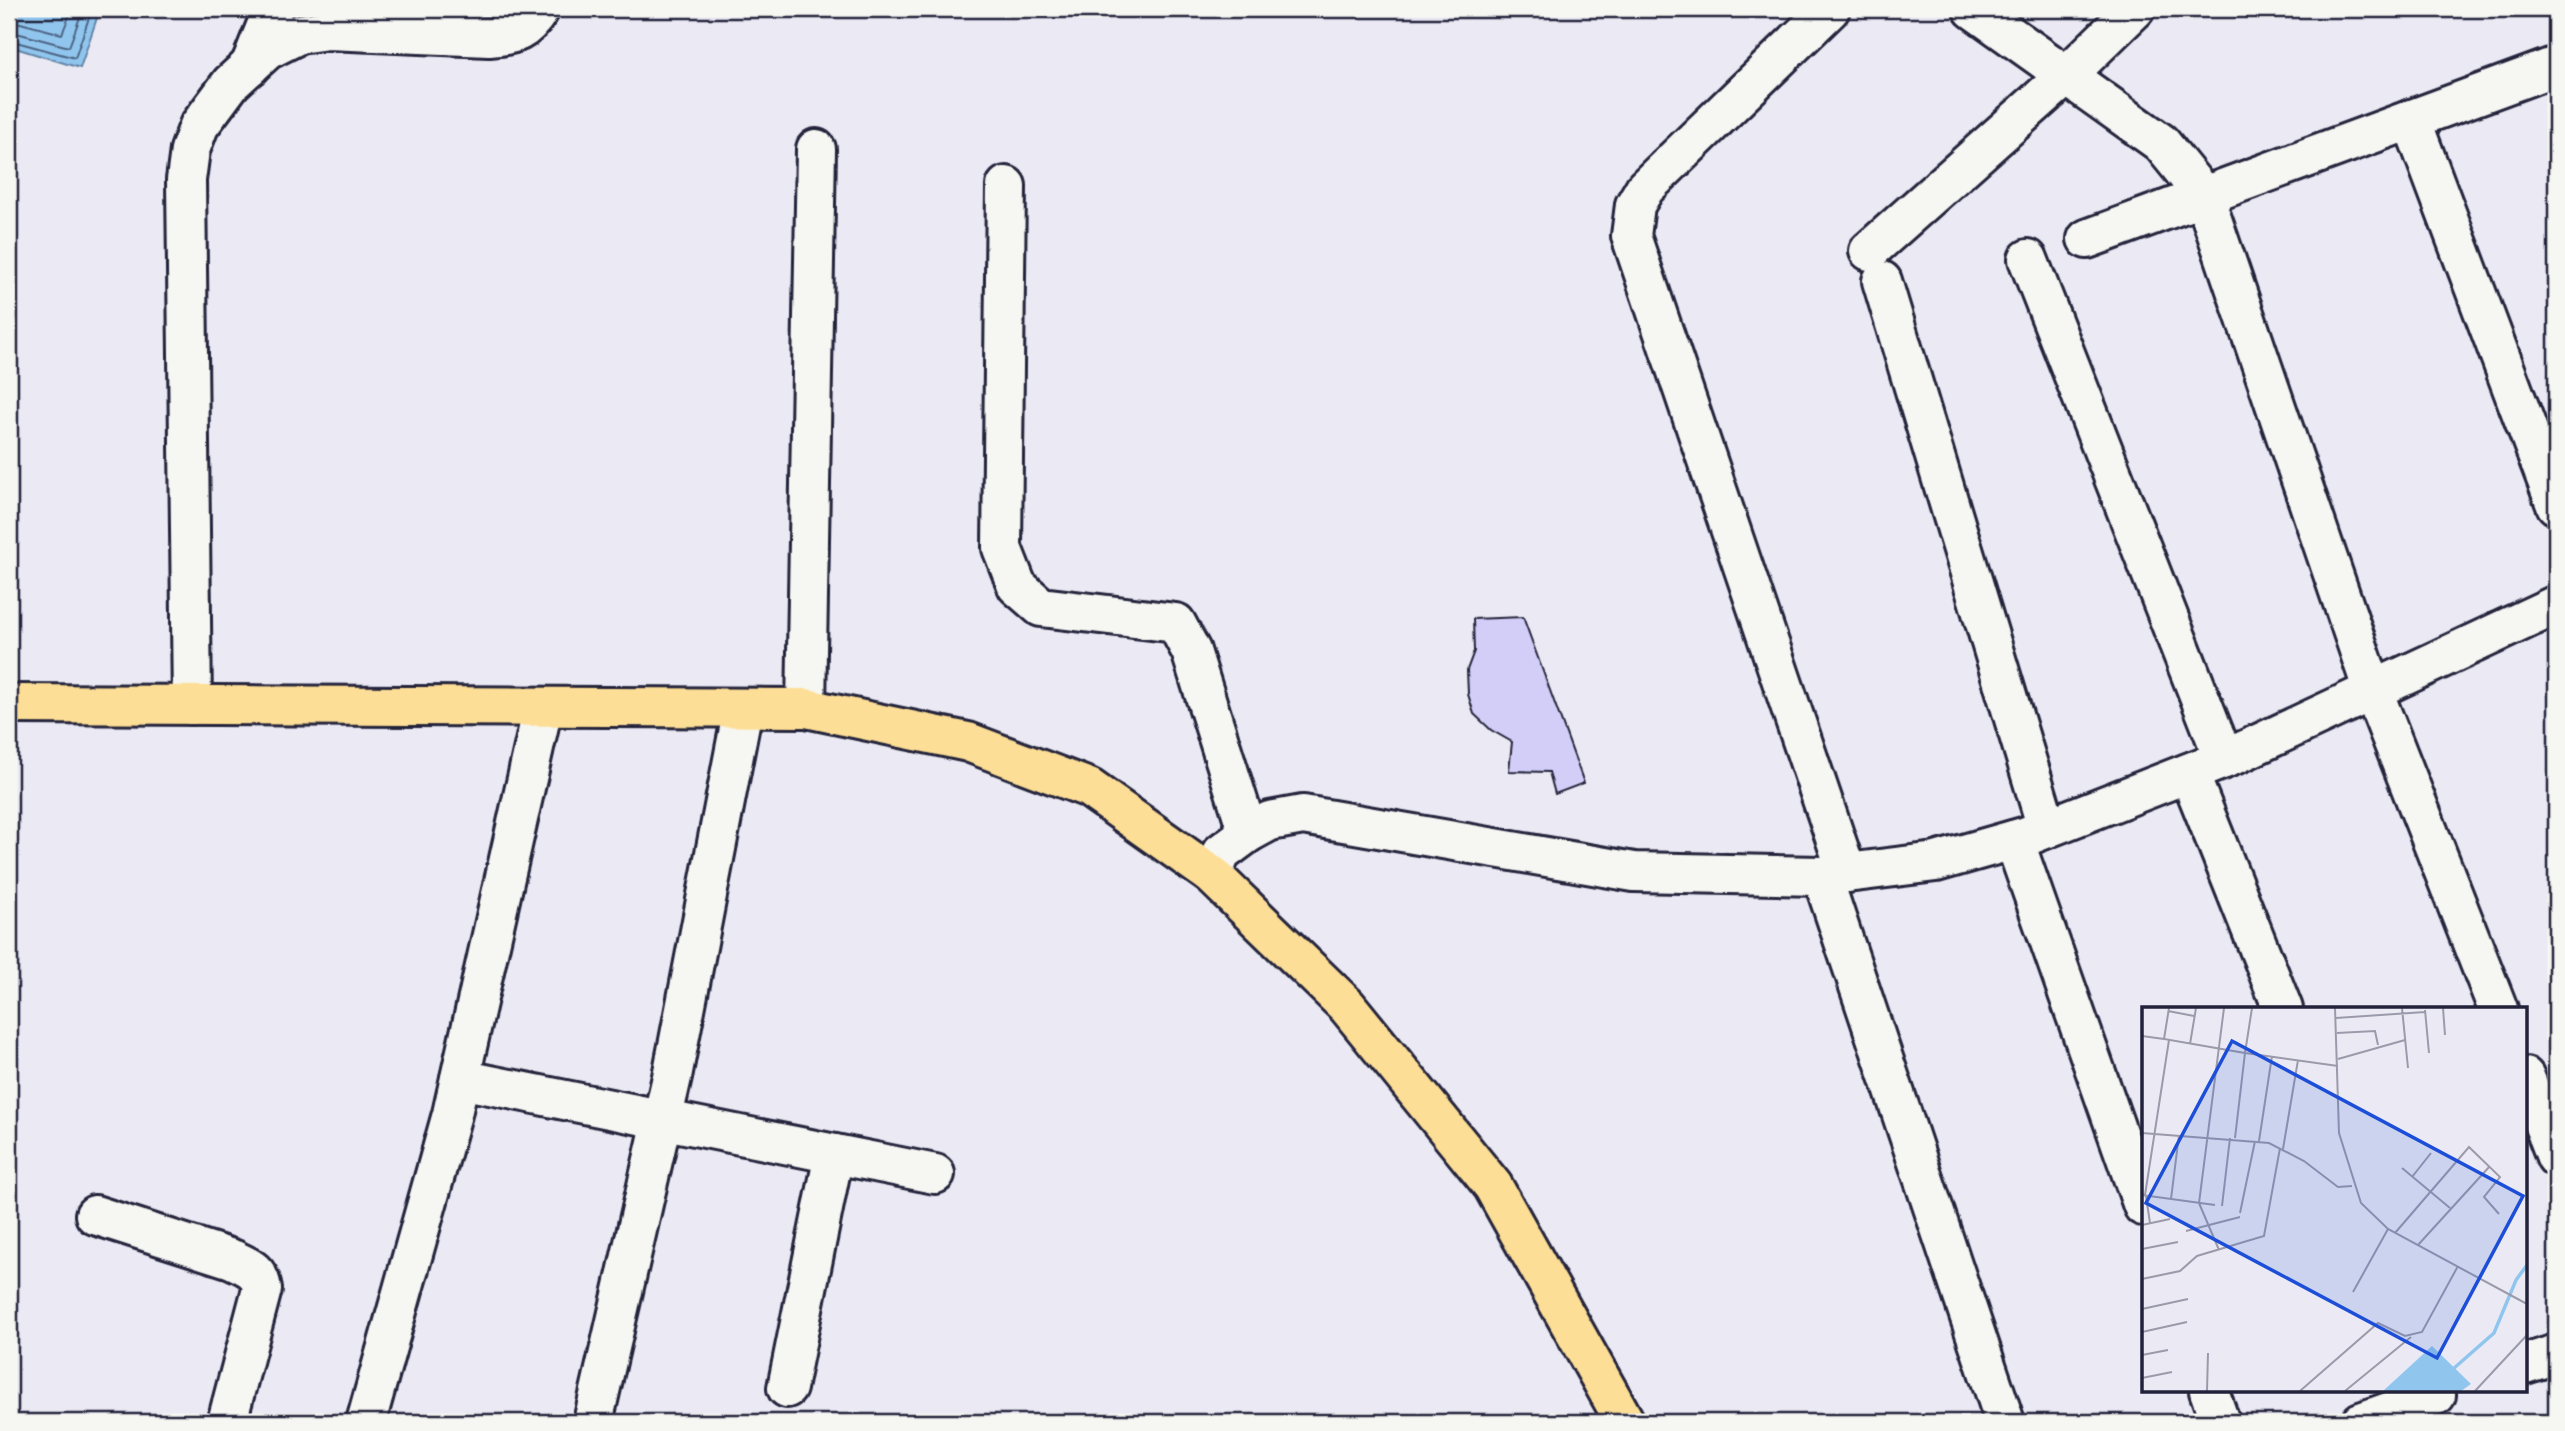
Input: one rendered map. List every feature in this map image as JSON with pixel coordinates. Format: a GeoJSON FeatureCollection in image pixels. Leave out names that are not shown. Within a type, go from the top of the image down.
{"type":"FeatureCollection","features":[{"type":"Feature","properties":{"kind":"main road"},"geometry":{"type":"LineString","coordinates":[[9,704],[806,708],[968,742],[1089,788],[1212,875],[1347,1006],[1493,1185],[1625,1422]]}},
{"type":"Feature","properties":{"kind":"street"},"geometry":{"type":"LineString","coordinates":[[250,66],[273,9]]}},
{"type":"Feature","properties":{"kind":"street"},"geometry":{"type":"LineString","coordinates":[[192,705],[186,180],[190,150],[199,126],[231,83],[267,50],[299,34],[328,30],[489,37],[511,35],[529,25],[540,9]]}},
{"type":"Feature","properties":{"kind":"street"},"geometry":{"type":"LineString","coordinates":[[1830,9],[1645,188],[1635,205],[1631,236],[1835,874],[2005,1422]]}},
{"type":"Feature","properties":{"kind":"street"},"geometry":{"type":"LineString","coordinates":[[1973,9],[2161,143],[2204,196],[2373,691],[2497,1007]]}},
{"type":"Feature","properties":{"kind":"street"},"geometry":{"type":"LineString","coordinates":[[2135,9],[1876,266],[2030,834],[2142,1203]]}},
{"type":"Feature","properties":{"kind":"street"},"geometry":{"type":"LineString","coordinates":[[2087,239],[2556,66]]}},
{"type":"Feature","properties":{"kind":"street"},"geometry":{"type":"LineString","coordinates":[[2411,119],[2556,505]]}},
{"type":"Feature","properties":{"kind":"street"},"geometry":{"type":"LineString","coordinates":[[806,708],[816,149]]}},
{"type":"Feature","properties":{"kind":"street"},"geometry":{"type":"LineString","coordinates":[[1006,186],[1002,548],[1017,586],[1041,607],[1176,624],[1191,651],[1248,833]]}},
{"type":"Feature","properties":{"kind":"street"},"geometry":{"type":"LineString","coordinates":[[2028,258],[2224,759]]}},
{"type":"Feature","properties":{"kind":"street"},"geometry":{"type":"LineString","coordinates":[[1212,875],[1222,853],[1248,833],[1270,821],[1303,816],[1634,872],[1835,874],[1936,862],[2030,834],[2224,759],[2556,605]]}},
{"type":"Feature","properties":{"kind":"street"},"geometry":{"type":"LineString","coordinates":[[366,1422],[449,1128],[543,707]]}},
{"type":"Feature","properties":{"kind":"street"},"geometry":{"type":"LineString","coordinates":[[593,1422],[663,1120],[743,708]]}},
{"type":"Feature","properties":{"kind":"street"},"geometry":{"type":"LineString","coordinates":[[2189,773],[2282,1007]]}},
{"type":"Feature","properties":{"kind":"street"},"geometry":{"type":"LineString","coordinates":[[460,1079],[935,1174]]}},
{"type":"Feature","properties":{"kind":"street"},"geometry":{"type":"LineString","coordinates":[[2526,1080],[2556,1157]]}},
{"type":"Feature","properties":{"kind":"street"},"geometry":{"type":"LineString","coordinates":[[787,1388],[834,1154]]}},
{"type":"Feature","properties":{"kind":"street"},"geometry":{"type":"LineString","coordinates":[[95,1215],[232,1259],[254,1269],[260,1278],[262,1289],[227,1422]]}},
{"type":"Feature","properties":{"kind":"street"},"geometry":{"type":"LineString","coordinates":[[2526,1364],[2556,1353]]}},
{"type":"Feature","properties":{"kind":"street"},"geometry":{"type":"LineString","coordinates":[[2209,1392],[2220,1422]]}},
{"type":"Feature","properties":{"kind":"street"},"geometry":{"type":"LineString","coordinates":[[2361,1422],[2441,1400]]}},
{"type":"Feature","properties":{"kind":"water"},"geometry":{"type":"Polygon","coordinates":[[[9,9],[100,9],[80,68],[9,46],[9,9]]]}},
{"type":"Feature","properties":{"kind":"building"},"geometry":{"type":"Polygon","coordinates":[[[1523,617],[1584,783],[1555,794],[1549,772],[1509,771],[1512,742],[1491,730],[1474,714],[1468,694],[1467,670],[1474,651],[1473,619],[1523,617]]]}}]}
